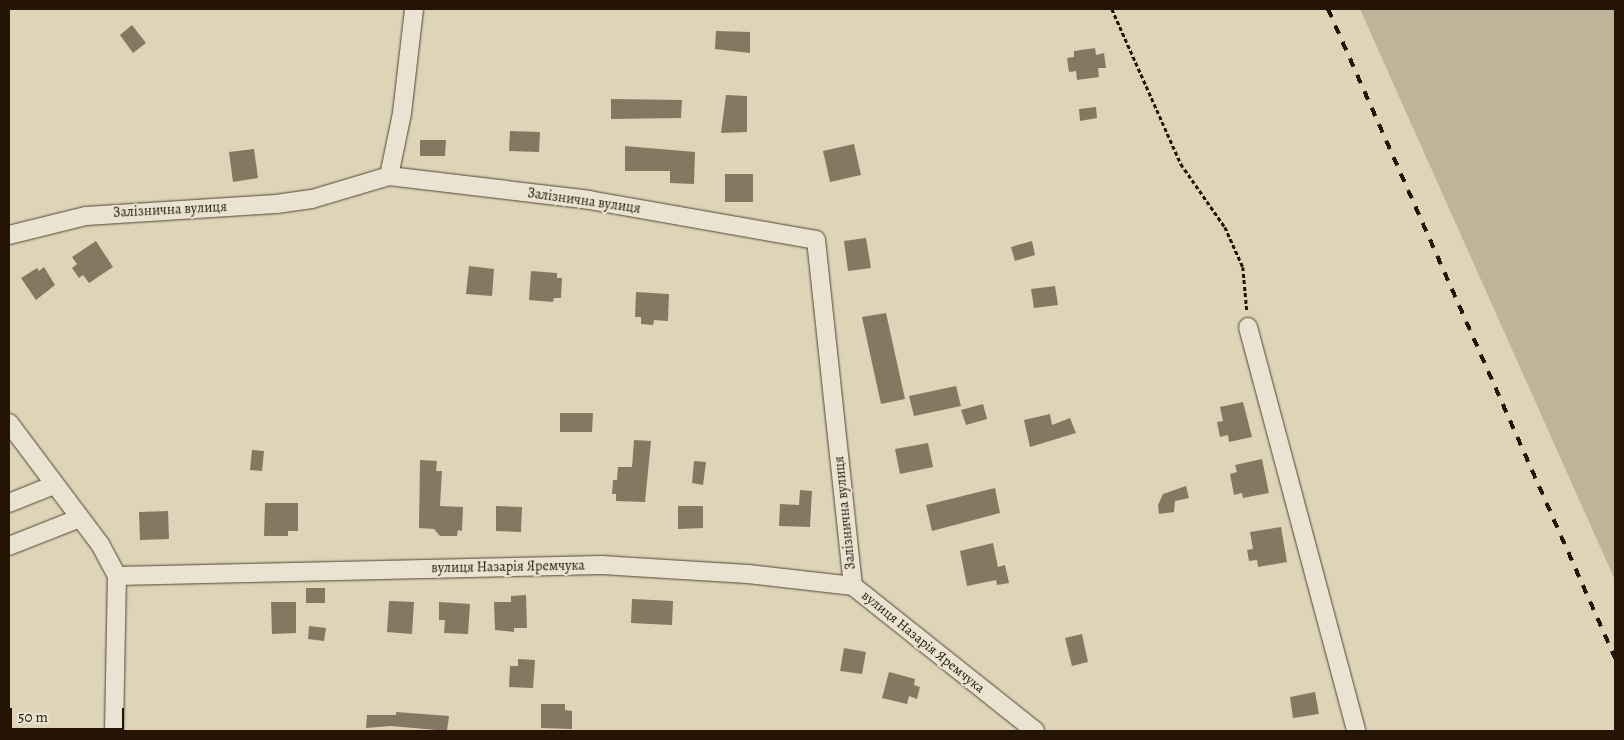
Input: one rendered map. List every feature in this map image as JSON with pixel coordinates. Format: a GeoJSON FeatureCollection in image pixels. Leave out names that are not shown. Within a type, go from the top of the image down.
{"type":"FeatureCollection","features":[{"type":"Feature","properties":{"kind":"street"},"geometry":{"type":"LineString","coordinates":[[389,176],[402,113],[414,9]]}},
{"type":"Feature","properties":{"kind":"street","name":"Залізнична вулиця"},"geometry":{"type":"LineString","coordinates":[[9,235],[86,216],[276,204],[312,199],[389,176],[589,200],[816,240],[853,586]]}},
{"type":"Feature","properties":{"kind":"street"},"geometry":{"type":"LineString","coordinates":[[1248,328],[1356,731]]}},
{"type":"Feature","properties":{"kind":"street"},"geometry":{"type":"LineString","coordinates":[[9,423],[100,544],[117,576],[114,731]]}},
{"type":"Feature","properties":{"kind":"street"},"geometry":{"type":"LineString","coordinates":[[9,503],[54,484]]}},
{"type":"Feature","properties":{"kind":"street"},"geometry":{"type":"LineString","coordinates":[[9,546],[80,518]]}},
{"type":"Feature","properties":{"kind":"street","name":"вулиця Назарія Яремчука"},"geometry":{"type":"LineString","coordinates":[[117,576],[602,565],[748,574],[853,586],[1035,731]]}},
{"type":"Feature","properties":{"kind":"path"},"geometry":{"type":"LineString","coordinates":[[1112,9],[1182,164],[1225,227],[1243,267],[1248,328]]}},
{"type":"Feature","properties":{"kind":"shaded area"},"geometry":{"type":"Polygon","coordinates":[[[1360,9],[1615,9],[1615,580],[1360,9]]]}},
{"type":"Feature","properties":{"kind":"building"},"geometry":{"type":"Polygon","coordinates":[[[132,25],[146,43],[133,53],[120,35],[132,25]]]}},
{"type":"Feature","properties":{"kind":"building"},"geometry":{"type":"Polygon","coordinates":[[[716,31],[750,32],[750,53],[715,49],[716,31]]]}},
{"type":"Feature","properties":{"kind":"building"},"geometry":{"type":"Polygon","coordinates":[[[1095,48],[1096,55],[1104,53],[1106,68],[1098,68],[1099,77],[1077,80],[1076,71],[1069,72],[1067,58],[1074,57],[1074,51],[1095,48]]]}},
{"type":"Feature","properties":{"kind":"building"},"geometry":{"type":"Polygon","coordinates":[[[726,95],[747,96],[747,132],[721,133],[726,95]]]}},
{"type":"Feature","properties":{"kind":"building"},"geometry":{"type":"Polygon","coordinates":[[[611,99],[682,100],[681,118],[611,119],[611,99]]]}},
{"type":"Feature","properties":{"kind":"building"},"geometry":{"type":"Polygon","coordinates":[[[1096,107],[1097,118],[1080,121],[1079,109],[1096,107]]]}},
{"type":"Feature","properties":{"kind":"building"},"geometry":{"type":"Polygon","coordinates":[[[510,131],[540,132],[539,152],[509,151],[510,131]]]}},
{"type":"Feature","properties":{"kind":"building"},"geometry":{"type":"Polygon","coordinates":[[[420,140],[446,140],[445,156],[420,156],[420,140]]]}},
{"type":"Feature","properties":{"kind":"building"},"geometry":{"type":"Polygon","coordinates":[[[854,144],[861,175],[830,182],[823,151],[854,144]]]}},
{"type":"Feature","properties":{"kind":"building"},"geometry":{"type":"Polygon","coordinates":[[[625,146],[695,152],[694,184],[670,183],[670,171],[625,171],[625,146]]]}},
{"type":"Feature","properties":{"kind":"building"},"geometry":{"type":"Polygon","coordinates":[[[254,149],[258,178],[233,182],[229,152],[254,149]]]}},
{"type":"Feature","properties":{"kind":"building"},"geometry":{"type":"Polygon","coordinates":[[[725,174],[753,174],[753,202],[725,202],[725,174]]]}},
{"type":"Feature","properties":{"kind":"building"},"geometry":{"type":"Polygon","coordinates":[[[866,238],[871,268],[848,271],[844,241],[866,238]]]}},
{"type":"Feature","properties":{"kind":"building"},"geometry":{"type":"Polygon","coordinates":[[[96,241],[113,267],[89,283],[83,275],[79,278],[72,268],[77,264],[72,257],[96,241]]]}},
{"type":"Feature","properties":{"kind":"building"},"geometry":{"type":"Polygon","coordinates":[[[1032,241],[1035,255],[1015,261],[1011,247],[1032,241]]]}},
{"type":"Feature","properties":{"kind":"building"},"geometry":{"type":"Polygon","coordinates":[[[469,266],[494,269],[492,296],[466,294],[469,266]]]}},
{"type":"Feature","properties":{"kind":"building"},"geometry":{"type":"Polygon","coordinates":[[[44,267],[55,285],[36,300],[21,278],[37,268],[39,271],[44,267]]]}},
{"type":"Feature","properties":{"kind":"building"},"geometry":{"type":"Polygon","coordinates":[[[531,271],[557,273],[557,278],[562,278],[561,298],[554,298],[553,302],[529,300],[531,271]]]}},
{"type":"Feature","properties":{"kind":"building"},"geometry":{"type":"Polygon","coordinates":[[[1055,286],[1058,305],[1034,308],[1031,289],[1055,286]]]}},
{"type":"Feature","properties":{"kind":"building"},"geometry":{"type":"Polygon","coordinates":[[[636,292],[669,294],[668,321],[654,320],[653,325],[641,324],[641,317],[635,317],[636,292]]]}},
{"type":"Feature","properties":{"kind":"building"},"geometry":{"type":"Polygon","coordinates":[[[886,313],[905,399],[881,404],[862,317],[886,313]]]}},
{"type":"Feature","properties":{"kind":"building"},"geometry":{"type":"Polygon","coordinates":[[[956,386],[961,406],[914,416],[909,396],[956,386]]]}},
{"type":"Feature","properties":{"kind":"building"},"geometry":{"type":"Polygon","coordinates":[[[1243,402],[1252,437],[1229,442],[1228,435],[1220,437],[1217,422],[1223,421],[1220,407],[1243,402]]]}},
{"type":"Feature","properties":{"kind":"building"},"geometry":{"type":"Polygon","coordinates":[[[983,404],[987,419],[966,425],[961,410],[983,404]]]}},
{"type":"Feature","properties":{"kind":"building"},"geometry":{"type":"Polygon","coordinates":[[[560,413],[593,413],[592,432],[560,432],[560,413]]]}},
{"type":"Feature","properties":{"kind":"building"},"geometry":{"type":"Polygon","coordinates":[[[1050,414],[1052,425],[1070,418],[1076,433],[1030,447],[1024,420],[1050,414]]]}},
{"type":"Feature","properties":{"kind":"building"},"geometry":{"type":"Polygon","coordinates":[[[634,440],[651,441],[645,502],[616,501],[616,494],[612,494],[613,480],[617,480],[618,467],[632,467],[634,440]]]}},
{"type":"Feature","properties":{"kind":"building"},"geometry":{"type":"Polygon","coordinates":[[[928,443],[933,467],[900,474],[895,449],[928,443]]]}},
{"type":"Feature","properties":{"kind":"building"},"geometry":{"type":"Polygon","coordinates":[[[252,450],[264,451],[262,471],[250,470],[252,450]]]}},
{"type":"Feature","properties":{"kind":"building"},"geometry":{"type":"Polygon","coordinates":[[[1262,459],[1269,493],[1243,498],[1242,493],[1234,495],[1230,474],[1237,472],[1235,465],[1262,459]]]}},
{"type":"Feature","properties":{"kind":"building"},"geometry":{"type":"Polygon","coordinates":[[[420,460],[437,461],[436,471],[442,471],[440,506],[463,507],[462,531],[458,530],[457,536],[440,536],[434,529],[419,528],[420,460]]]}},
{"type":"Feature","properties":{"kind":"building"},"geometry":{"type":"Polygon","coordinates":[[[694,461],[706,462],[703,485],[692,483],[694,461]]]}},
{"type":"Feature","properties":{"kind":"building"},"geometry":{"type":"Polygon","coordinates":[[[1186,486],[1189,498],[1175,501],[1174,512],[1159,514],[1158,505],[1163,494],[1186,486]]]}},
{"type":"Feature","properties":{"kind":"building"},"geometry":{"type":"Polygon","coordinates":[[[995,488],[1000,513],[932,531],[926,505],[995,488]]]}},
{"type":"Feature","properties":{"kind":"building"},"geometry":{"type":"Polygon","coordinates":[[[800,490],[812,491],[810,527],[779,526],[780,504],[799,505],[800,490]]]}},
{"type":"Feature","properties":{"kind":"building"},"geometry":{"type":"Polygon","coordinates":[[[265,503],[298,503],[298,531],[288,531],[288,536],[264,536],[265,503]]]}},
{"type":"Feature","properties":{"kind":"building"},"geometry":{"type":"Polygon","coordinates":[[[496,506],[522,507],[521,532],[496,531],[496,506]]]}},
{"type":"Feature","properties":{"kind":"building"},"geometry":{"type":"Polygon","coordinates":[[[678,506],[703,506],[703,528],[678,529],[678,506]]]}},
{"type":"Feature","properties":{"kind":"building"},"geometry":{"type":"Polygon","coordinates":[[[168,511],[169,539],[140,540],[139,512],[168,511]]]}},
{"type":"Feature","properties":{"kind":"building"},"geometry":{"type":"Polygon","coordinates":[[[1281,527],[1287,562],[1258,567],[1257,560],[1249,561],[1247,550],[1253,549],[1250,532],[1281,527]]]}},
{"type":"Feature","properties":{"kind":"building"},"geometry":{"type":"Polygon","coordinates":[[[993,543],[998,567],[1005,565],[1009,583],[997,585],[996,580],[967,586],[960,551],[993,543]]]}},
{"type":"Feature","properties":{"kind":"building"},"geometry":{"type":"Polygon","coordinates":[[[306,588],[325,588],[325,603],[306,603],[306,588]]]}},
{"type":"Feature","properties":{"kind":"building"},"geometry":{"type":"Polygon","coordinates":[[[526,595],[527,628],[514,628],[514,632],[495,630],[494,602],[511,602],[511,596],[526,595]]]}},
{"type":"Feature","properties":{"kind":"building"},"geometry":{"type":"Polygon","coordinates":[[[632,599],[673,601],[672,625],[631,623],[632,599]]]}},
{"type":"Feature","properties":{"kind":"building"},"geometry":{"type":"Polygon","coordinates":[[[389,601],[414,602],[412,634],[387,632],[389,601]]]}},
{"type":"Feature","properties":{"kind":"building"},"geometry":{"type":"Polygon","coordinates":[[[271,602],[296,602],[296,633],[272,634],[271,602]]]}},
{"type":"Feature","properties":{"kind":"building"},"geometry":{"type":"Polygon","coordinates":[[[439,602],[470,604],[468,634],[444,633],[445,620],[439,620],[439,602]]]}},
{"type":"Feature","properties":{"kind":"building"},"geometry":{"type":"Polygon","coordinates":[[[309,626],[326,628],[324,641],[308,639],[309,626]]]}},
{"type":"Feature","properties":{"kind":"building"},"geometry":{"type":"Polygon","coordinates":[[[1082,634],[1088,662],[1072,666],[1065,638],[1082,634]]]}},
{"type":"Feature","properties":{"kind":"building"},"geometry":{"type":"Polygon","coordinates":[[[844,648],[866,652],[862,674],[840,671],[844,648]]]}},
{"type":"Feature","properties":{"kind":"building"},"geometry":{"type":"Polygon","coordinates":[[[518,659],[535,660],[533,688],[509,687],[510,666],[518,666],[518,659]]]}},
{"type":"Feature","properties":{"kind":"building"},"geometry":{"type":"Polygon","coordinates":[[[889,672],[915,679],[914,685],[920,687],[917,699],[909,696],[907,704],[882,698],[889,672]]]}},
{"type":"Feature","properties":{"kind":"building"},"geometry":{"type":"Polygon","coordinates":[[[1315,692],[1319,714],[1293,718],[1290,697],[1315,692]]]}},
{"type":"Feature","properties":{"kind":"building"},"geometry":{"type":"Polygon","coordinates":[[[541,704],[565,704],[565,710],[572,711],[572,729],[541,728],[541,704]]]}},
{"type":"Feature","properties":{"kind":"building"},"geometry":{"type":"Polygon","coordinates":[[[396,712],[449,716],[447,731],[391,726],[366,728],[367,715],[396,715],[396,712]]]}},
{"type":"Feature","properties":{"kind":"railway"},"geometry":{"type":"LineString","coordinates":[[1328,9],[1615,658]]}}]}
